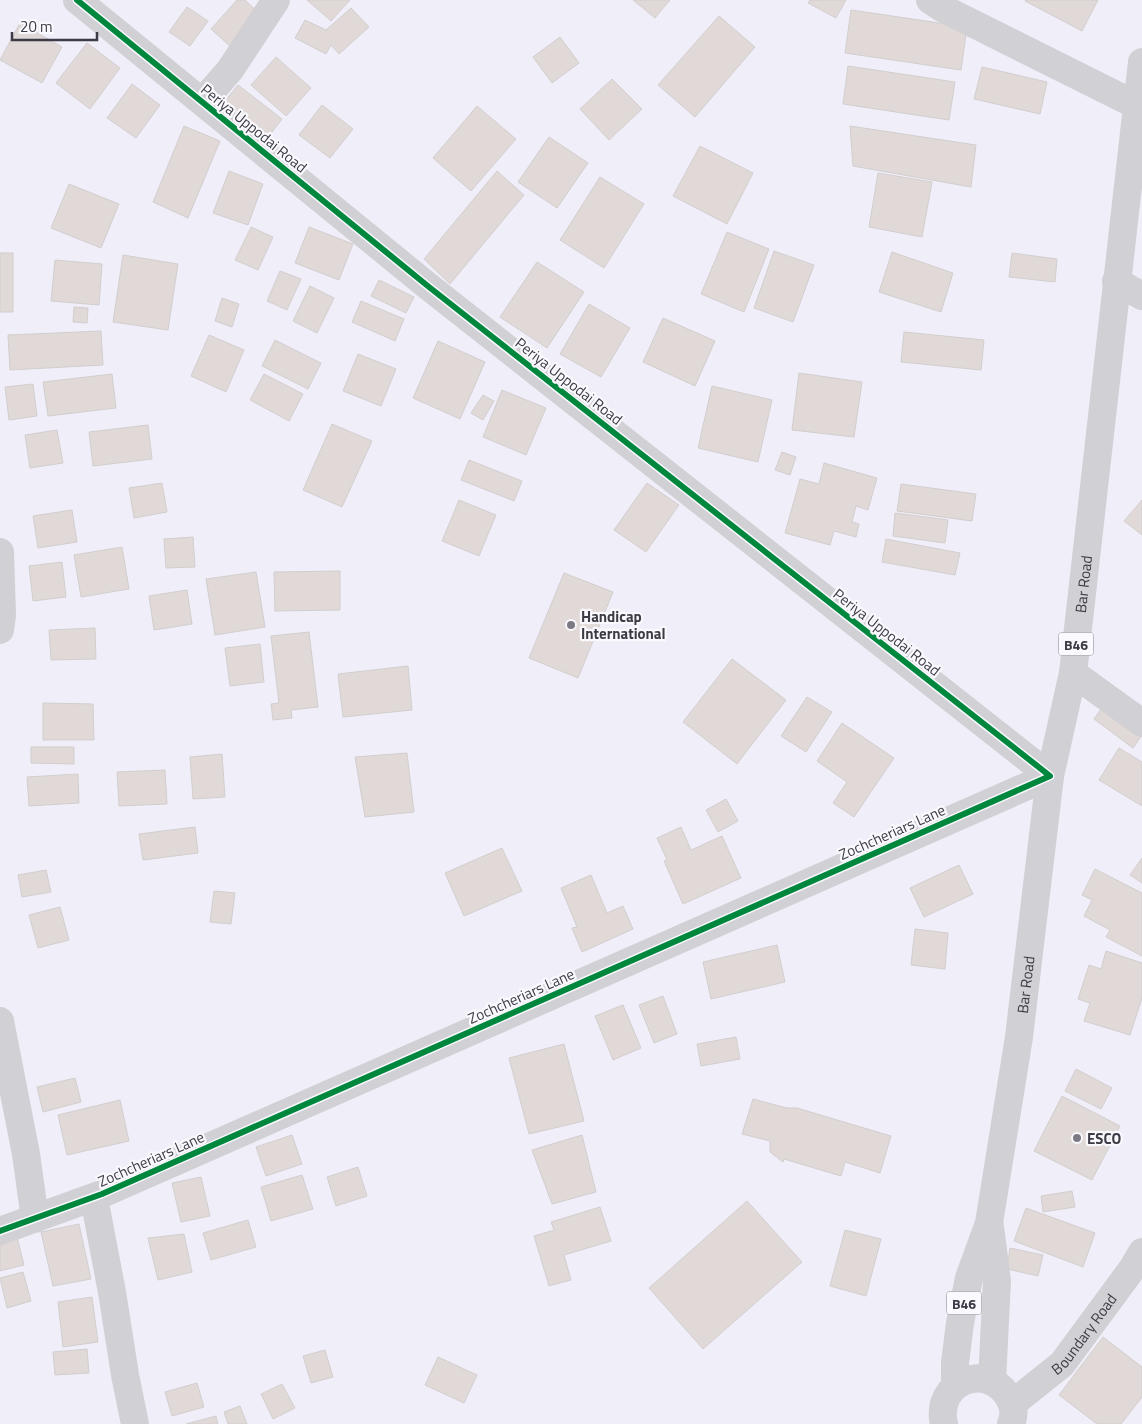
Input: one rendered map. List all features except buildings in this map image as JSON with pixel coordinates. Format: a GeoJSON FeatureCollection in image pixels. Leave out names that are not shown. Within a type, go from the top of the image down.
{"type":"FeatureCollection","features":[{"type":"Feature","properties":{"kind":"street","name":"Periya Uppodai Road"},"geometry":{"type":"LineString","coordinates":[[77,0],[429,287],[1050,776]]}},
{"type":"Feature","properties":{"kind":"street"},"geometry":{"type":"LineString","coordinates":[[202,102],[230,70],[276,0]]}},
{"type":"Feature","properties":{"kind":"street"},"geometry":{"type":"LineString","coordinates":[[930,0],[942,8],[1136,105]]}},
{"type":"Feature","properties":{"kind":"street","name":"Bar Road"},"geometry":{"type":"LineString","coordinates":[[955,1386],[955,1363],[960,1323],[969,1278],[989,1223],[1019,1037],[1050,776],[1072,673],[1142,62]]}},
{"type":"Feature","properties":{"kind":"street"},"geometry":{"type":"LineString","coordinates":[[1116,281],[1142,296]]}},
{"type":"Feature","properties":{"kind":"street"},"geometry":{"type":"LineString","coordinates":[[0,552],[1,620]]}},
{"type":"Feature","properties":{"kind":"street"},"geometry":{"type":"LineString","coordinates":[[1072,673],[1142,723]]}},
{"type":"Feature","properties":{"kind":"street","name":"Zochcheriars Lane"},"geometry":{"type":"LineString","coordinates":[[0,1231],[94,1198],[1050,776]]}},
{"type":"Feature","properties":{"kind":"street"},"geometry":{"type":"LineString","coordinates":[[0,1021],[26,1154],[35,1219]]}},
{"type":"Feature","properties":{"kind":"street"},"geometry":{"type":"LineString","coordinates":[[94,1198],[135,1424]]}},
{"type":"Feature","properties":{"kind":"street","name":"Bar Road"},"geometry":{"type":"LineString","coordinates":[[989,1223],[997,1280],[992,1381]]}},
{"type":"Feature","properties":{"kind":"street","name":"Boundary Road"},"geometry":{"type":"LineString","coordinates":[[1014,1417],[1062,1364],[1132,1269],[1142,1252]]}},
{"type":"Feature","properties":{"kind":"street"},"geometry":{"type":"LineString","coordinates":[[944,1424],[942,1414],[945,1398],[955,1386],[966,1380],[980,1378],[992,1381],[1005,1390],[1014,1417]]}},
{"type":"Feature","properties":{"kind":"cycle path"},"geometry":{"type":"LineString","coordinates":[[0,1231],[102,1194],[1050,776],[429,287],[77,0]]}},
{"type":"Feature","properties":{"kind":"place","name":"Handicap International"},"geometry":{"type":"Point","coordinates":[571,625]}},
{"type":"Feature","properties":{"kind":"place","name":"ESCO"},"geometry":{"type":"Point","coordinates":[1077,1138]}}]}
